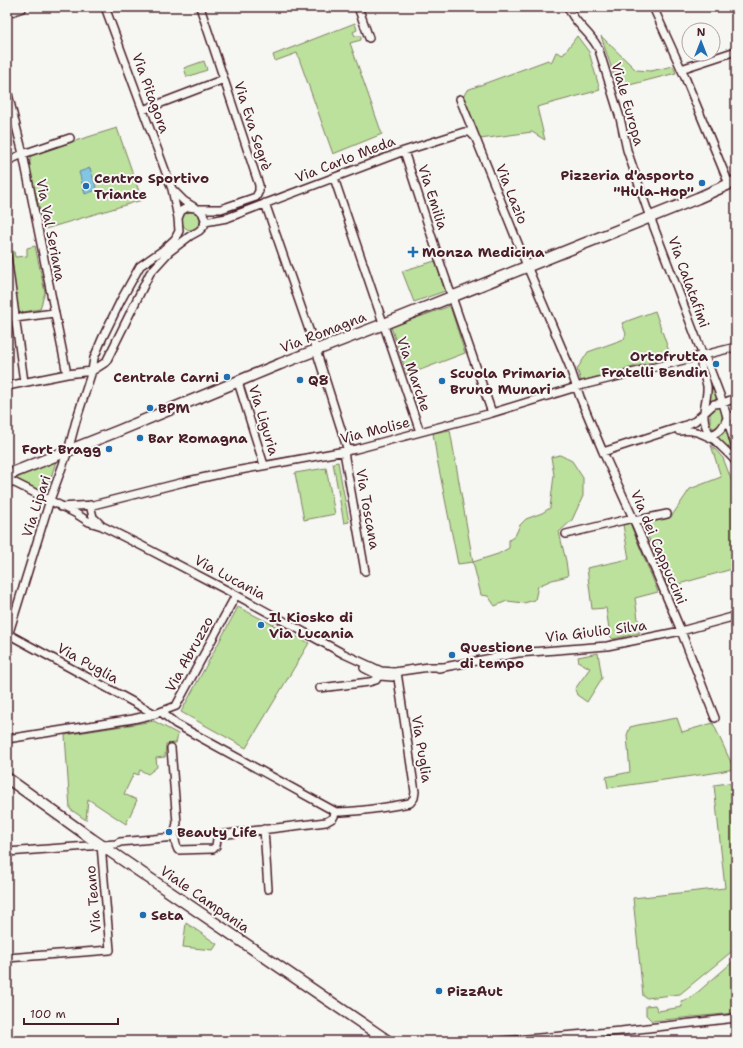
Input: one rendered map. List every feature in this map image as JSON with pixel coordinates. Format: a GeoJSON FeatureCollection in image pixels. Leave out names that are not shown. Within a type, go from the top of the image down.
{"type":"FeatureCollection","features":[{"type":"Feature","properties":{"kind":"street"},"geometry":{"type":"LineString","coordinates":[[7,12],[21,7]]}},
{"type":"Feature","properties":{"kind":"street","name":"Via Pitagora"},"geometry":{"type":"LineString","coordinates":[[105,7],[172,189],[178,221]]}},
{"type":"Feature","properties":{"kind":"street","name":"Via Eva Segrè"},"geometry":{"type":"LineString","coordinates":[[196,208],[221,209],[256,197],[259,191],[259,185],[200,7]]}},
{"type":"Feature","properties":{"kind":"street"},"geometry":{"type":"LineString","coordinates":[[358,7],[369,38]]}},
{"type":"Feature","properties":{"kind":"street","name":"Viale Europa"},"geometry":{"type":"LineString","coordinates":[[568,7],[571,16],[596,42],[620,118],[627,150],[650,217]]}},
{"type":"Feature","properties":{"kind":"street"},"geometry":{"type":"LineString","coordinates":[[653,7],[734,182]]}},
{"type":"Feature","properties":{"kind":"street"},"geometry":{"type":"LineString","coordinates":[[682,69],[736,51]]}},
{"type":"Feature","properties":{"kind":"street"},"geometry":{"type":"LineString","coordinates":[[143,110],[224,79]]}},
{"type":"Feature","properties":{"kind":"street","name":"Via Val Seriana"},"geometry":{"type":"LineString","coordinates":[[7,90],[23,154],[67,374]]}},
{"type":"Feature","properties":{"kind":"street","name":"Via Lazio"},"geometry":{"type":"LineString","coordinates":[[460,99],[577,387]]}},
{"type":"Feature","properties":{"kind":"street","name":"Via Carlo Meda"},"geometry":{"type":"LineString","coordinates":[[92,371],[106,362],[150,273],[169,252],[203,227],[205,222],[224,218],[404,151],[464,132],[470,132],[475,137]]}},
{"type":"Feature","properties":{"kind":"street"},"geometry":{"type":"LineString","coordinates":[[7,161],[70,138]]}},
{"type":"Feature","properties":{"kind":"street","name":"Via Emilia"},"geometry":{"type":"LineString","coordinates":[[404,151],[492,413]]}},
{"type":"Feature","properties":{"kind":"street","name":"Via Marche"},"geometry":{"type":"LineString","coordinates":[[334,178],[420,432]]}},
{"type":"Feature","properties":{"kind":"street","name":"Via Romagna"},"geometry":{"type":"LineString","coordinates":[[7,475],[734,182]]}},
{"type":"Feature","properties":{"kind":"street","name":"Via Pitagora"},"geometry":{"type":"LineString","coordinates":[[172,189],[184,201],[196,208]]}},
{"type":"Feature","properties":{"kind":"street","name":"Via Toscana"},"geometry":{"type":"LineString","coordinates":[[265,203],[316,350],[346,451],[365,571]]}},
{"type":"Feature","properties":{"kind":"street"},"geometry":{"type":"LineString","coordinates":[[68,450],[92,371],[94,358],[121,300],[140,266],[173,241],[178,233],[178,221],[180,214],[185,209],[196,208],[204,215],[205,222]]}},
{"type":"Feature","properties":{"kind":"street","name":"Via Calatafimi"},"geometry":{"type":"LineString","coordinates":[[650,217],[703,356],[707,361],[723,403],[736,449]]}},
{"type":"Feature","properties":{"kind":"street","name":"Via Carlo Meda"},"geometry":{"type":"LineString","coordinates":[[197,232],[208,228],[224,218]]}},
{"type":"Feature","properties":{"kind":"street"},"geometry":{"type":"LineString","coordinates":[[178,221],[180,228],[184,232],[189,234],[197,232]]}},
{"type":"Feature","properties":{"kind":"street"},"geometry":{"type":"LineString","coordinates":[[7,256],[24,382]]}},
{"type":"Feature","properties":{"kind":"street"},"geometry":{"type":"LineString","coordinates":[[15,318],[54,313]]}},
{"type":"Feature","properties":{"kind":"street","name":"Via Molise"},"geometry":{"type":"LineString","coordinates":[[61,507],[90,505],[184,482],[264,465],[346,451],[492,413],[577,387],[736,347]]}},
{"type":"Feature","properties":{"kind":"street","name":"Via Calatafimi"},"geometry":{"type":"LineString","coordinates":[[703,356],[701,366],[706,382],[707,392],[704,413],[705,424],[710,437],[736,462]]}},
{"type":"Feature","properties":{"kind":"street"},"geometry":{"type":"LineString","coordinates":[[7,386],[67,374],[92,371]]}},
{"type":"Feature","properties":{"kind":"street","name":"Via Liguria"},"geometry":{"type":"LineString","coordinates":[[238,382],[264,465]]}},
{"type":"Feature","properties":{"kind":"street","name":"Via dei Cappuccini"},"geometry":{"type":"LineString","coordinates":[[577,387],[603,452],[634,519],[681,631],[715,718]]}},
{"type":"Feature","properties":{"kind":"street"},"geometry":{"type":"LineString","coordinates":[[603,452],[667,432],[695,421],[714,404],[723,403],[736,398]]}},
{"type":"Feature","properties":{"kind":"street"},"geometry":{"type":"LineString","coordinates":[[667,432],[687,430],[710,437],[720,431],[727,418],[736,414]]}},
{"type":"Feature","properties":{"kind":"street","name":"Via Lipari"},"geometry":{"type":"LineString","coordinates":[[8,636],[50,500],[68,450]]}},
{"type":"Feature","properties":{"kind":"street"},"geometry":{"type":"LineString","coordinates":[[7,479],[61,507]]}},
{"type":"Feature","properties":{"kind":"street","name":"Via Lucania"},"geometry":{"type":"LineString","coordinates":[[90,505],[93,517],[102,526]]}},
{"type":"Feature","properties":{"kind":"street","name":"Via Lucania"},"geometry":{"type":"LineString","coordinates":[[61,507],[89,522],[102,526],[236,595],[344,654],[352,662],[380,673]]}},
{"type":"Feature","properties":{"kind":"street"},"geometry":{"type":"LineString","coordinates":[[566,534],[634,519],[667,514]]}},
{"type":"Feature","properties":{"kind":"street","name":"Via Abruzzo"},"geometry":{"type":"LineString","coordinates":[[158,713],[176,706],[236,595]]}},
{"type":"Feature","properties":{"kind":"street","name":"Via Giulio Silva"},"geometry":{"type":"LineString","coordinates":[[320,688],[369,682],[376,680],[380,673],[398,674],[429,671],[518,653],[607,646],[681,631],[736,616]]}},
{"type":"Feature","properties":{"kind":"street","name":"Via Puglia"},"geometry":{"type":"LineString","coordinates":[[8,636],[158,713],[336,812],[349,812],[410,803],[414,798],[415,792],[398,674]]}},
{"type":"Feature","properties":{"kind":"street"},"geometry":{"type":"LineString","coordinates":[[7,740],[21,736],[158,713]]}},
{"type":"Feature","properties":{"kind":"street"},"geometry":{"type":"LineString","coordinates":[[7,735],[21,736]]}},
{"type":"Feature","properties":{"kind":"street"},"geometry":{"type":"LineString","coordinates":[[171,748],[177,823],[175,837],[177,849],[180,851],[213,849],[216,846],[219,835],[326,822],[333,818],[336,812]]}},
{"type":"Feature","properties":{"kind":"street","name":"Viale Campania"},"geometry":{"type":"LineString","coordinates":[[7,778],[101,845],[388,1041]]}},
{"type":"Feature","properties":{"kind":"street"},"geometry":{"type":"LineString","coordinates":[[264,829],[268,889]]}},
{"type":"Feature","properties":{"kind":"street"},"geometry":{"type":"LineString","coordinates":[[7,852],[116,844],[120,842],[175,837]]}},
{"type":"Feature","properties":{"kind":"street","name":"Via Teano"},"geometry":{"type":"LineString","coordinates":[[7,958],[110,950],[101,845]]}},
{"type":"Feature","properties":{"kind":"street"},"geometry":{"type":"LineString","coordinates":[[502,1041],[621,1031],[736,1018]]}},
{"type":"Feature","properties":{"kind":"green space"},"geometry":{"type":"Polygon","coordinates":[[[355,23],[357,30],[353,32],[355,36],[361,36],[361,40],[350,43],[382,134],[333,154],[297,53],[275,61],[273,55],[355,23]]]}},
{"type":"Feature","properties":{"kind":"green space"},"geometry":{"type":"Polygon","coordinates":[[[577,36],[589,52],[600,90],[537,107],[545,140],[532,132],[480,139],[463,97],[467,90],[548,60],[550,62],[552,61],[556,52],[563,55],[577,36]]]}},
{"type":"Feature","properties":{"kind":"green space"},"geometry":{"type":"Polygon","coordinates":[[[601,36],[636,70],[651,71],[673,66],[676,73],[618,88],[601,36]]]}},
{"type":"Feature","properties":{"kind":"green space"},"geometry":{"type":"Polygon","coordinates":[[[204,61],[207,70],[187,77],[184,68],[204,61]]]}},
{"type":"Feature","properties":{"kind":"green space","name":"Centro Sportivo Triante"},"geometry":{"type":"Polygon","coordinates":[[[117,128],[142,200],[45,229],[30,172],[30,155],[117,128]]]}},
{"type":"Feature","properties":{"kind":"green space"},"geometry":{"type":"Polygon","coordinates":[[[187,212],[195,212],[200,217],[198,228],[195,230],[187,230],[182,225],[182,217],[187,212]]]}},
{"type":"Feature","properties":{"kind":"green space"},"geometry":{"type":"Polygon","coordinates":[[[35,246],[45,292],[40,309],[18,313],[9,252],[14,251],[15,257],[27,256],[27,248],[35,246]]]}},
{"type":"Feature","properties":{"kind":"green space"},"geometry":{"type":"Polygon","coordinates":[[[435,261],[445,291],[414,302],[402,271],[435,261]]]}},
{"type":"Feature","properties":{"kind":"green space"},"geometry":{"type":"Polygon","coordinates":[[[450,306],[465,353],[407,375],[391,327],[450,306]]]}},
{"type":"Feature","properties":{"kind":"green space"},"geometry":{"type":"Polygon","coordinates":[[[655,311],[671,357],[581,381],[577,369],[588,352],[624,339],[626,334],[622,323],[655,311]]]}},
{"type":"Feature","properties":{"kind":"green space"},"geometry":{"type":"Polygon","coordinates":[[[705,363],[718,399],[708,406],[703,367],[705,363]]]}},
{"type":"Feature","properties":{"kind":"green space"},"geometry":{"type":"Polygon","coordinates":[[[721,406],[722,420],[718,428],[715,429],[710,425],[710,413],[713,407],[721,406]]]}},
{"type":"Feature","properties":{"kind":"green space"},"geometry":{"type":"Polygon","coordinates":[[[726,427],[735,457],[715,437],[719,435],[726,427]]]}},
{"type":"Feature","properties":{"kind":"green space"},"geometry":{"type":"Polygon","coordinates":[[[450,430],[473,562],[458,564],[433,433],[450,430]]]}},
{"type":"Feature","properties":{"kind":"green space"},"geometry":{"type":"Polygon","coordinates":[[[711,445],[723,458],[736,492],[736,568],[668,587],[643,524],[671,517],[690,489],[721,477],[711,445]]]}},
{"type":"Feature","properties":{"kind":"green space"},"geometry":{"type":"Polygon","coordinates":[[[560,455],[572,461],[583,478],[583,496],[572,520],[559,532],[568,576],[552,580],[538,586],[535,600],[524,603],[507,601],[495,606],[488,596],[481,595],[473,562],[498,554],[509,548],[509,540],[515,536],[520,525],[526,519],[542,513],[550,508],[554,475],[551,457],[560,455]]]}},
{"type":"Feature","properties":{"kind":"green space"},"geometry":{"type":"Polygon","coordinates":[[[56,461],[46,495],[14,479],[56,461]]]}},
{"type":"Feature","properties":{"kind":"green space"},"geometry":{"type":"Polygon","coordinates":[[[338,462],[349,522],[344,523],[333,463],[338,462]]]}},
{"type":"Feature","properties":{"kind":"green space"},"geometry":{"type":"Polygon","coordinates":[[[326,468],[335,514],[304,520],[295,473],[326,468]]]}},
{"type":"Feature","properties":{"kind":"green space"},"geometry":{"type":"Polygon","coordinates":[[[630,523],[658,592],[635,598],[640,633],[613,639],[610,636],[606,608],[592,609],[587,568],[629,559],[623,525],[630,523]]]}},
{"type":"Feature","properties":{"kind":"green space"},"geometry":{"type":"Polygon","coordinates":[[[238,607],[309,643],[246,748],[181,712],[238,607]]]}},
{"type":"Feature","properties":{"kind":"green space"},"geometry":{"type":"Polygon","coordinates":[[[598,653],[602,678],[587,702],[577,695],[575,689],[590,668],[579,662],[578,657],[598,653]]]}},
{"type":"Feature","properties":{"kind":"green space"},"geometry":{"type":"Polygon","coordinates":[[[677,718],[682,732],[713,723],[734,769],[608,788],[606,777],[630,772],[627,735],[630,727],[677,718]]]}},
{"type":"Feature","properties":{"kind":"green space"},"geometry":{"type":"Polygon","coordinates":[[[154,721],[178,734],[176,743],[166,744],[165,757],[156,758],[157,767],[148,774],[140,770],[138,775],[134,773],[124,794],[137,800],[126,824],[88,799],[86,820],[70,809],[65,735],[154,721]]]}},
{"type":"Feature","properties":{"kind":"green space"},"geometry":{"type":"Polygon","coordinates":[[[728,783],[735,787],[736,794],[736,948],[680,994],[647,998],[643,996],[633,898],[725,888],[714,785],[728,783]]]}},
{"type":"Feature","properties":{"kind":"green space"},"geometry":{"type":"Polygon","coordinates":[[[186,923],[217,944],[213,950],[183,947],[186,923]]]}},
{"type":"Feature","properties":{"kind":"green space"},"geometry":{"type":"Polygon","coordinates":[[[736,959],[736,1010],[734,1013],[652,1021],[646,1015],[646,1006],[655,1005],[658,1011],[682,1007],[681,1001],[691,998],[736,959]]]}},
{"type":"Feature","properties":{"kind":"water"},"geometry":{"type":"Polygon","coordinates":[[[90,168],[97,190],[85,194],[79,172],[90,168]]]}},
{"type":"Feature","properties":{"kind":"place","name":"Pizzeria d'asporto \"Hula-Hop\""},"geometry":{"type":"Point","coordinates":[702,183]}},
{"type":"Feature","properties":{"kind":"place","name":"Centro Sportivo Triante"},"geometry":{"type":"Point","coordinates":[86,186]}},
{"type":"Feature","properties":{"kind":"place","name":"Monza Medicina"},"geometry":{"type":"Point","coordinates":[413,252]}},
{"type":"Feature","properties":{"kind":"place","name":"Ortofrutta Fratelli Bendin"},"geometry":{"type":"Point","coordinates":[716,364]}},
{"type":"Feature","properties":{"kind":"place","name":"Centrale Carni"},"geometry":{"type":"Point","coordinates":[227,377]}},
{"type":"Feature","properties":{"kind":"place","name":"Q8"},"geometry":{"type":"Point","coordinates":[300,380]}},
{"type":"Feature","properties":{"kind":"place","name":"Scuola Primaria Bruno Munari"},"geometry":{"type":"Point","coordinates":[442,381]}},
{"type":"Feature","properties":{"kind":"place","name":"BPM"},"geometry":{"type":"Point","coordinates":[150,408]}},
{"type":"Feature","properties":{"kind":"place","name":"Bar Romagna"},"geometry":{"type":"Point","coordinates":[140,438]}},
{"type":"Feature","properties":{"kind":"place","name":"Fort Bragg"},"geometry":{"type":"Point","coordinates":[109,449]}},
{"type":"Feature","properties":{"kind":"place","name":"Il Kiosko di Via Lucania"},"geometry":{"type":"Point","coordinates":[261,625]}},
{"type":"Feature","properties":{"kind":"place","name":"Questione di tempo"},"geometry":{"type":"Point","coordinates":[452,655]}},
{"type":"Feature","properties":{"kind":"place","name":"Beauty Life"},"geometry":{"type":"Point","coordinates":[169,832]}},
{"type":"Feature","properties":{"kind":"place","name":"Seta"},"geometry":{"type":"Point","coordinates":[143,915]}},
{"type":"Feature","properties":{"kind":"place","name":"PizzAut"},"geometry":{"type":"Point","coordinates":[439,991]}}]}
